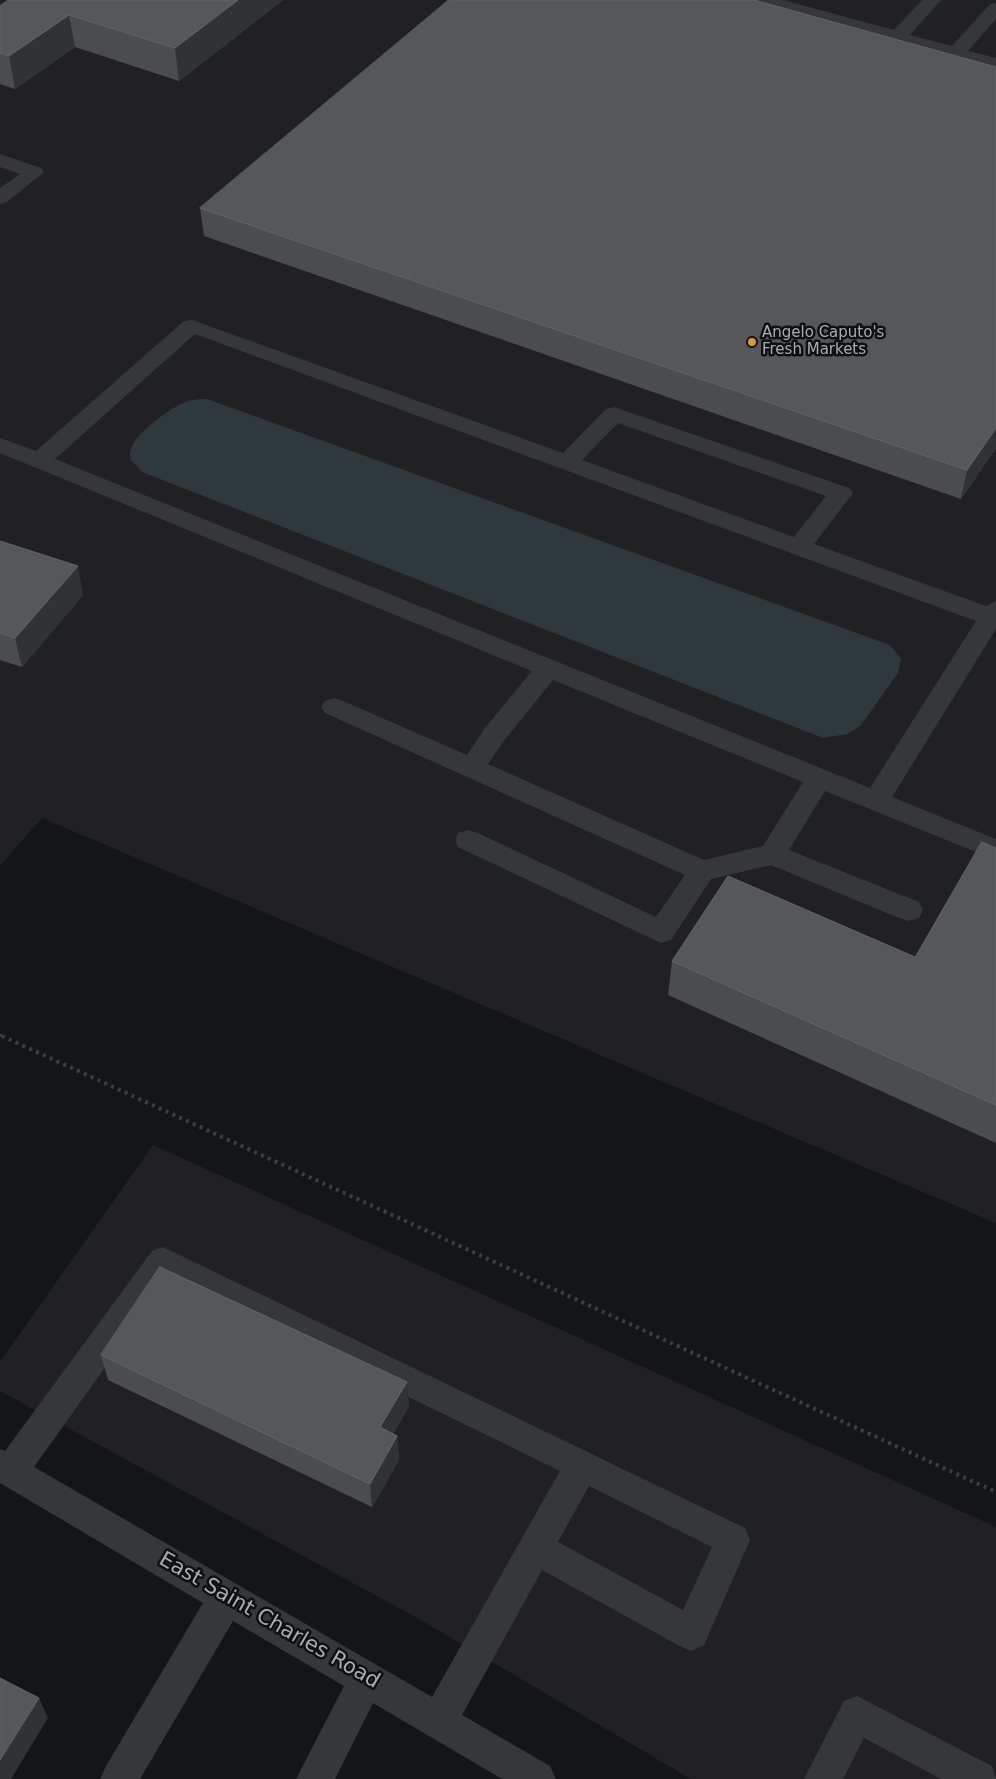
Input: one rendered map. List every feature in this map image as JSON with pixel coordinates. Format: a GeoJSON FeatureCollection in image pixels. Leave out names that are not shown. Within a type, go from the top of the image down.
{"type":"FeatureCollection","features":[{"type":"Feature","properties":{"kind":"street"},"geometry":{"type":"LineString","coordinates":[[763,0],[996,64]]}},
{"type":"Feature","properties":{"kind":"street"},"geometry":{"type":"LineString","coordinates":[[910,0],[930,2]]}},
{"type":"Feature","properties":{"kind":"street"},"geometry":{"type":"LineString","coordinates":[[898,37],[930,2]]}},
{"type":"Feature","properties":{"kind":"street"},"geometry":{"type":"LineString","coordinates":[[956,53],[996,8]]}},
{"type":"Feature","properties":{"kind":"street"},"geometry":{"type":"LineString","coordinates":[[0,160],[34,172],[0,198]]}},
{"type":"Feature","properties":{"kind":"street"},"geometry":{"type":"LineString","coordinates":[[40,460],[192,326],[799,547],[994,613],[876,801]]}},
{"type":"Feature","properties":{"kind":"street"},"geometry":{"type":"LineString","coordinates":[[567,462],[614,414],[841,493],[799,547]]}},
{"type":"Feature","properties":{"kind":"street"},"geometry":{"type":"LineString","coordinates":[[0,445],[996,850]]}},
{"type":"Feature","properties":{"kind":"street"},"geometry":{"type":"LineString","coordinates":[[472,768],[494,735],[548,668]]}},
{"type":"Feature","properties":{"kind":"street"},"geometry":{"type":"LineString","coordinates":[[334,708],[702,871],[772,854],[909,910]]}},
{"type":"Feature","properties":{"kind":"street"},"geometry":{"type":"LineString","coordinates":[[772,854],[819,778]]}},
{"type":"Feature","properties":{"kind":"street"},"geometry":{"type":"LineString","coordinates":[[468,840],[661,932],[702,871]]}},
{"type":"Feature","properties":{"kind":"street"},"geometry":{"type":"LineString","coordinates":[[5,1468],[163,1261],[733,1540],[691,1633],[535,1548]]}},
{"type":"Feature","properties":{"kind":"street"},"geometry":{"type":"LineString","coordinates":[[439,1720],[582,1465]]}},
{"type":"Feature","properties":{"kind":"street","name":"East Saint Charles Road"},"geometry":{"type":"LineString","coordinates":[[5,1468],[538,1779]]}},
{"type":"Feature","properties":{"kind":"street"},"geometry":{"type":"LineString","coordinates":[[119,1779],[227,1597]]}},
{"type":"Feature","properties":{"kind":"street"},"geometry":{"type":"LineString","coordinates":[[315,1779],[367,1678]]}},
{"type":"Feature","properties":{"kind":"street"},"geometry":{"type":"LineString","coordinates":[[823,1779],[857,1714],[978,1779]]}},
{"type":"Feature","properties":{"kind":"path"},"geometry":{"type":"LineString","coordinates":[[0,1035],[996,1492]]}},
{"type":"Feature","properties":{"kind":"shaded area"},"geometry":{"type":"Polygon","coordinates":[[[0,0],[996,0],[996,1223],[42,818],[0,866],[0,0]]]}},
{"type":"Feature","properties":{"kind":"shaded area"},"geometry":{"type":"Polygon","coordinates":[[[207,399],[890,645],[901,659],[898,673],[861,725],[848,734],[823,738],[142,472],[130,459],[130,453],[131,448],[142,433],[175,407],[190,401],[207,399]]]}},
{"type":"Feature","properties":{"kind":"shaded area"},"geometry":{"type":"Polygon","coordinates":[[[153,1145],[996,1527],[996,1779],[691,1779],[421,1620],[0,1391],[0,1362],[153,1145]]]}},
{"type":"Feature","properties":{"kind":"building"},"geometry":{"type":"Polygon","coordinates":[[[9,0],[238,0],[175,48],[69,15],[9,56],[0,53],[0,6],[9,0]]]}},
{"type":"Feature","properties":{"kind":"building","name":"Angelo Caputo's Fresh Markets"},"geometry":{"type":"Polygon","coordinates":[[[449,0],[754,0],[996,67],[996,428],[967,470],[200,208],[449,0]]]}},
{"type":"Feature","properties":{"kind":"building"},"geometry":{"type":"Polygon","coordinates":[[[0,541],[78,566],[15,638],[0,633],[0,541]]]}},
{"type":"Feature","properties":{"kind":"building"},"geometry":{"type":"Polygon","coordinates":[[[982,842],[996,848],[996,1105],[672,961],[728,876],[915,957],[982,842]]]}},
{"type":"Feature","properties":{"kind":"building"},"geometry":{"type":"Polygon","coordinates":[[[160,1267],[407,1382],[380,1427],[397,1436],[370,1484],[101,1355],[160,1267]]]}},
{"type":"Feature","properties":{"kind":"building"},"geometry":{"type":"Polygon","coordinates":[[[0,1678],[39,1698],[0,1760],[0,1678]]]}},
{"type":"Feature","properties":{"kind":"place","name":"Angelo Caputo's Fresh Markets"},"geometry":{"type":"Point","coordinates":[752,342]}}]}
